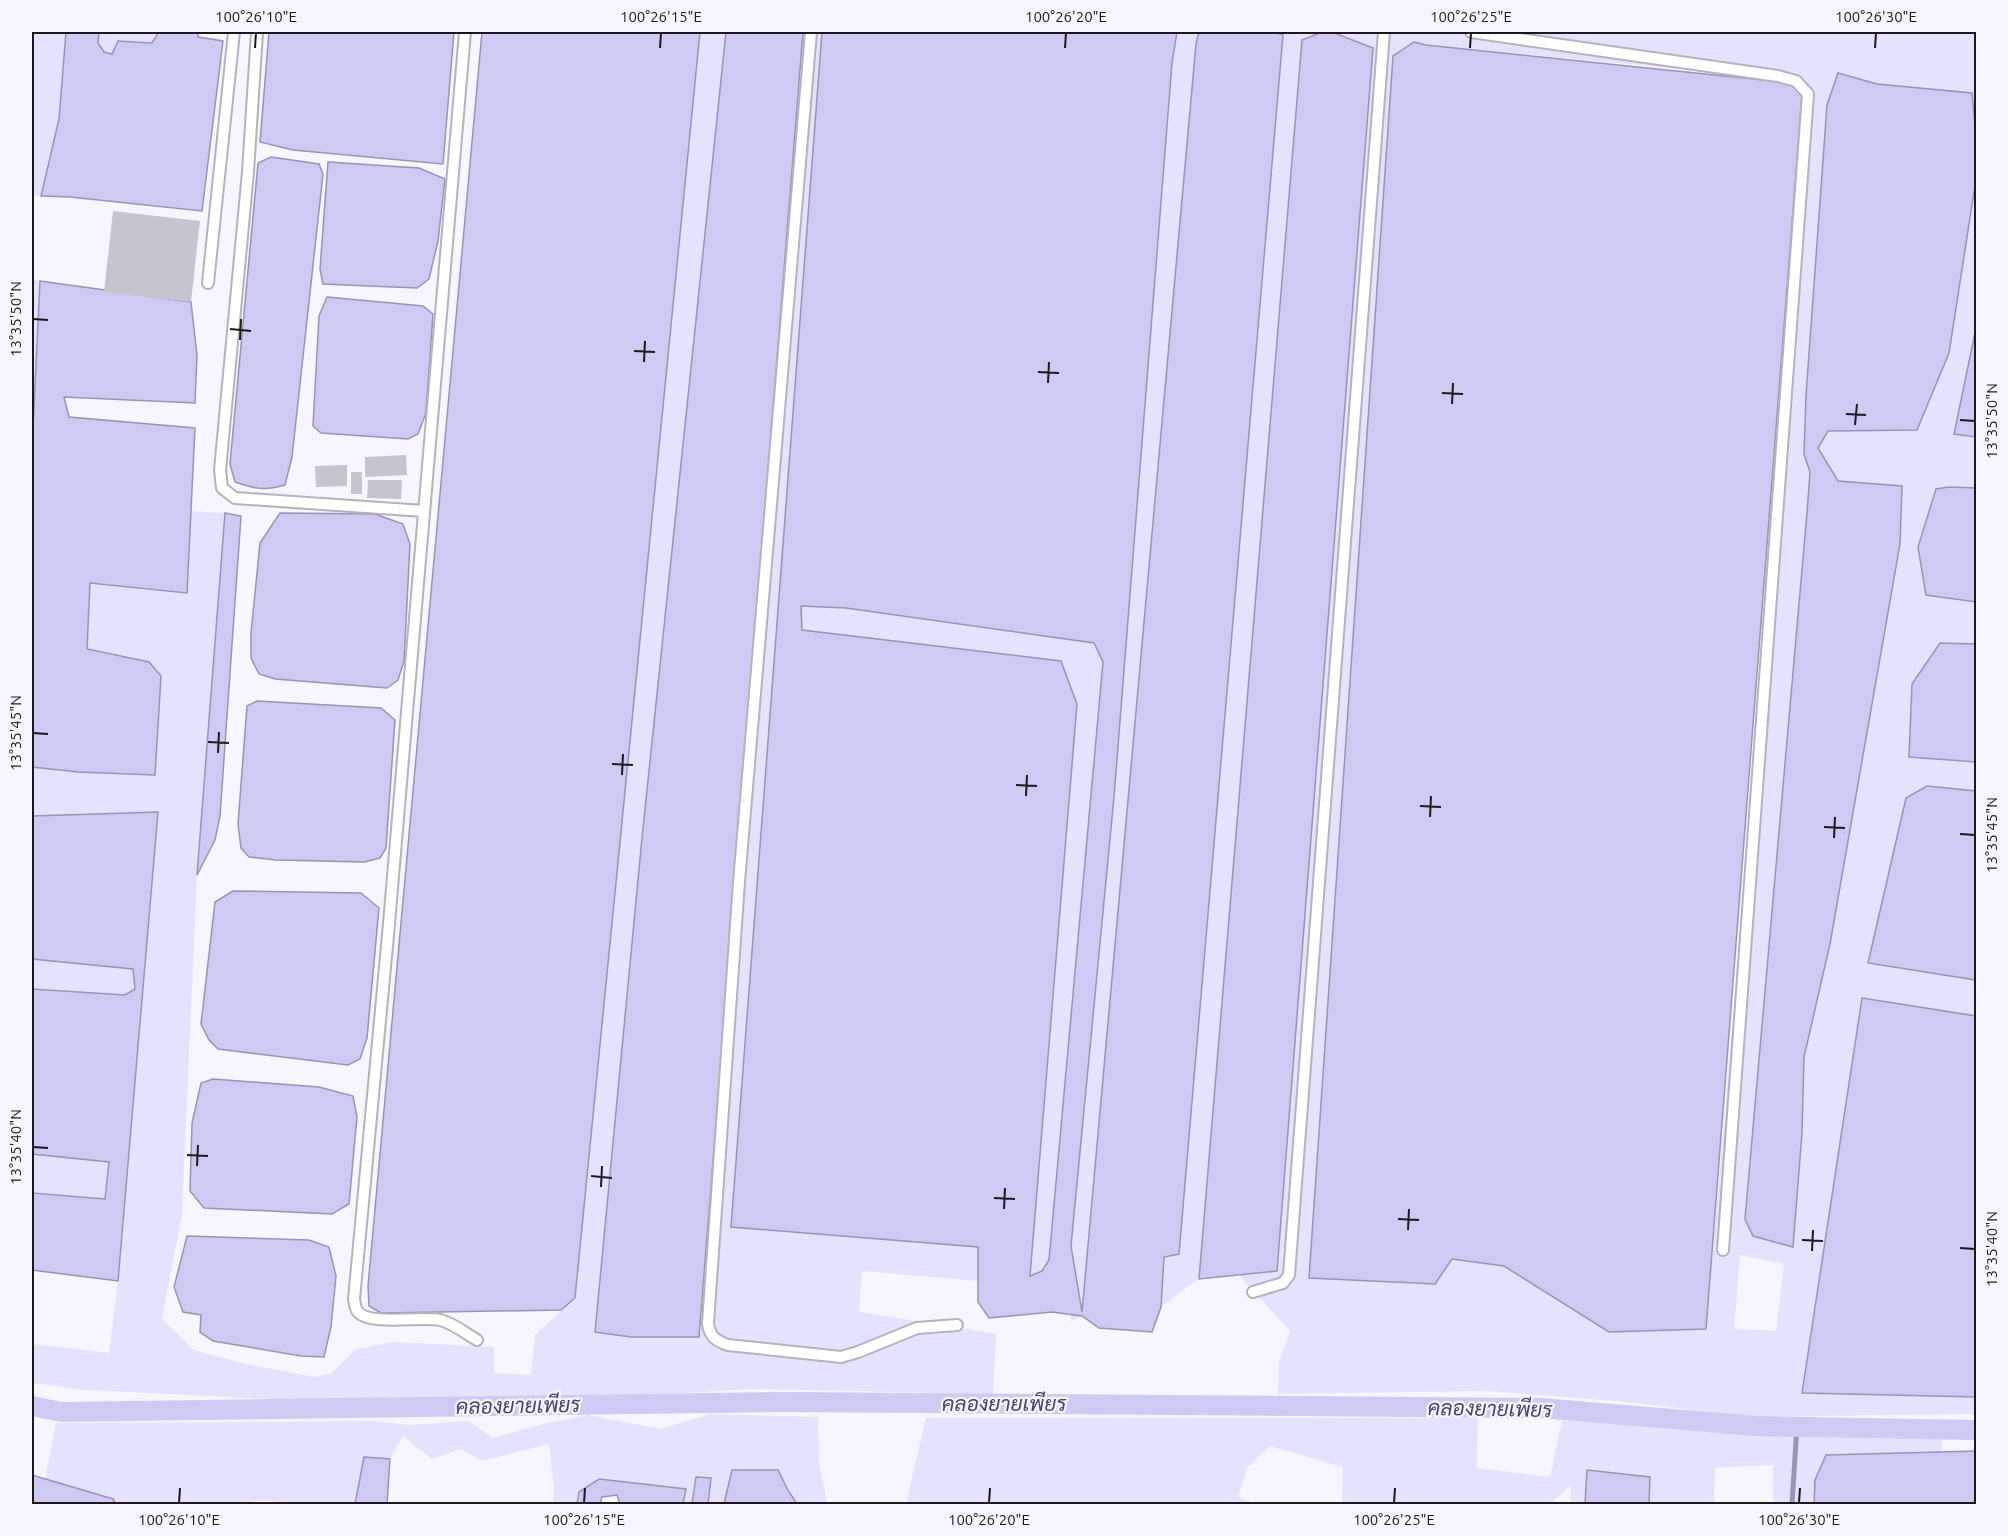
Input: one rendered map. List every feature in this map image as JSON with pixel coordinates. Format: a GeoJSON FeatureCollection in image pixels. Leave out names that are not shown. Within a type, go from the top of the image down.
{"type":"FeatureCollection","features":[{"type":"Feature","properties":{"kind":"lane"},"geometry":{"type":"LineString","coordinates":[[208,283],[234,32]]}},
{"type":"Feature","properties":{"kind":"lane"},"geometry":{"type":"LineString","coordinates":[[257,32],[248,172],[220,470],[222,488],[235,498],[424,511]]}},
{"type":"Feature","properties":{"kind":"lane"},"geometry":{"type":"LineString","coordinates":[[465,32],[388,935],[354,1299],[357,1311],[364,1316],[385,1319],[439,1320],[477,1340]]}},
{"type":"Feature","properties":{"kind":"lane"},"geometry":{"type":"LineString","coordinates":[[811,32],[739,882],[708,1323],[712,1336],[728,1345],[833,1357],[858,1352],[917,1328],[957,1324]]}},
{"type":"Feature","properties":{"kind":"lane"},"geometry":{"type":"LineString","coordinates":[[1253,1292],[1283,1283],[1289,1275],[1384,32]]}},
{"type":"Feature","properties":{"kind":"lane"},"geometry":{"type":"LineString","coordinates":[[1471,32],[1779,76],[1796,81],[1808,93],[1723,1250]]}},
{"type":"Feature","properties":{"kind":"shaded area"},"geometry":{"type":"Polygon","coordinates":[[[32,32],[66,32],[59,119],[41,196],[32,196],[32,32]]]}},
{"type":"Feature","properties":{"kind":"shaded area"},"geometry":{"type":"Polygon","coordinates":[[[66,32],[99,32],[98,43],[104,52],[112,54],[118,41],[152,43],[157,32],[198,32],[198,37],[223,41],[202,211],[41,196],[59,119],[66,32]]]}},
{"type":"Feature","properties":{"kind":"shaded area"},"geometry":{"type":"Polygon","coordinates":[[[99,32],[157,32],[157,35],[152,43],[118,41],[112,54],[104,52],[98,43],[99,32]]]}},
{"type":"Feature","properties":{"kind":"shaded area"},"geometry":{"type":"Polygon","coordinates":[[[269,32],[454,32],[443,164],[293,150],[260,142],[269,32]]]}},
{"type":"Feature","properties":{"kind":"shaded area"},"geometry":{"type":"Polygon","coordinates":[[[482,32],[700,32],[575,1298],[561,1310],[381,1313],[369,1306],[368,1286],[482,32]]]}},
{"type":"Feature","properties":{"kind":"shaded area"},"geometry":{"type":"Polygon","coordinates":[[[700,32],[726,32],[642,838],[595,1331],[631,1337],[699,1336],[803,32],[822,32],[731,1226],[978,1247],[978,1281],[862,1271],[859,1312],[996,1334],[993,1394],[750,1389],[588,1399],[482,1397],[312,1401],[87,1390],[32,1383],[32,1344],[109,1353],[118,1281],[158,813],[32,816],[32,767],[78,772],[149,662],[87,649],[90,583],[187,593],[190,511],[225,513],[197,875],[182,1214],[162,1319],[194,1350],[245,1364],[314,1377],[331,1374],[356,1349],[395,1342],[494,1347],[494,1373],[531,1375],[535,1335],[575,1298],[700,32]]]}},
{"type":"Feature","properties":{"kind":"shaded area"},"geometry":{"type":"Polygon","coordinates":[[[726,32],[803,32],[699,1337],[631,1337],[595,1332],[642,838],[726,32]]]}},
{"type":"Feature","properties":{"kind":"shaded area"},"geometry":{"type":"Polygon","coordinates":[[[822,32],[1177,32],[1172,63],[1114,797],[1071,1246],[1082,1312],[1196,44],[1199,32],[1274,32],[1283,35],[1179,1254],[1164,1257],[1161,1307],[1152,1332],[1099,1328],[1082,1316],[1052,1312],[989,1318],[978,1302],[978,1247],[731,1227],[822,32]],[[801,606],[802,630],[1061,661],[1077,704],[1030,1276],[1042,1271],[1049,1260],[1103,662],[1094,643],[846,608],[801,606]]]}},
{"type":"Feature","properties":{"kind":"shaded area"},"geometry":{"type":"Polygon","coordinates":[[[1177,32],[1199,32],[1196,44],[1082,1316],[1071,1321],[1071,1246],[1172,63],[1177,32]]]}},
{"type":"Feature","properties":{"kind":"shaded area"},"geometry":{"type":"Polygon","coordinates":[[[1274,32],[1322,32],[1302,40],[1199,1278],[1161,1307],[1164,1257],[1179,1254],[1282,35],[1274,32]]]}},
{"type":"Feature","properties":{"kind":"shaded area"},"geometry":{"type":"Polygon","coordinates":[[[1322,32],[1332,32],[1373,48],[1277,1271],[1199,1279],[1302,40],[1322,32]]]}},
{"type":"Feature","properties":{"kind":"shaded area"},"geometry":{"type":"Polygon","coordinates":[[[1332,32],[1976,32],[1976,136],[1971,93],[1877,84],[1839,73],[1827,105],[1804,454],[1810,472],[1807,513],[1745,1219],[1753,1236],[1793,1247],[1802,1133],[1804,1057],[1830,944],[1900,544],[1902,486],[1837,481],[1818,448],[1828,431],[1949,353],[1976,179],[1976,328],[1954,434],[1976,437],[1976,488],[1949,487],[1926,595],[1976,602],[1976,644],[1940,643],[1912,684],[1909,757],[1976,762],[1976,791],[1927,786],[1868,963],[1976,980],[1976,1016],[1862,998],[1802,1392],[1976,1397],[1976,1414],[1746,1417],[1638,1403],[1489,1391],[1278,1394],[1279,1362],[1290,1331],[1239,1275],[1277,1270],[1373,49],[1332,32]],[[1414,42],[1393,56],[1309,1277],[1434,1284],[1451,1259],[1504,1266],[1548,1293],[1679,1329],[1706,1329],[1813,107],[1787,79],[1426,45],[1414,42]],[[1740,1255],[1734,1329],[1776,1331],[1784,1264],[1740,1255]]]}},
{"type":"Feature","properties":{"kind":"shaded area"},"geometry":{"type":"Polygon","coordinates":[[[1414,42],[1791,83],[1802,95],[1706,1329],[1609,1332],[1504,1266],[1452,1259],[1435,1284],[1309,1278],[1393,56],[1414,42]]]}},
{"type":"Feature","properties":{"kind":"shaded area"},"geometry":{"type":"Polygon","coordinates":[[[1838,73],[1877,84],[1972,93],[1976,136],[1976,179],[1949,353],[1917,430],[1828,431],[1818,448],[1838,481],[1902,486],[1900,544],[1830,944],[1804,1057],[1802,1133],[1793,1247],[1753,1236],[1745,1219],[1807,513],[1810,472],[1804,454],[1806,395],[1827,105],[1838,73]]]}},
{"type":"Feature","properties":{"kind":"shaded area"},"geometry":{"type":"Polygon","coordinates":[[[271,157],[319,164],[323,174],[292,457],[285,485],[265,489],[235,482],[230,464],[258,163],[271,157]]]}},
{"type":"Feature","properties":{"kind":"shaded area"},"geometry":{"type":"Polygon","coordinates":[[[328,162],[419,168],[445,179],[438,241],[429,279],[417,288],[323,284],[320,269],[328,162]]]}},
{"type":"Feature","properties":{"kind":"shaded area"},"geometry":{"type":"Polygon","coordinates":[[[32,280],[40,281],[32,449],[32,280]]]}},
{"type":"Feature","properties":{"kind":"shaded area"},"geometry":{"type":"Polygon","coordinates":[[[40,281],[191,302],[197,355],[195,403],[64,397],[69,417],[195,428],[187,593],[90,583],[87,649],[149,662],[161,676],[155,775],[78,772],[32,767],[32,449],[40,281]]]}},
{"type":"Feature","properties":{"kind":"shaded area"},"geometry":{"type":"Polygon","coordinates":[[[327,297],[423,306],[433,314],[426,413],[418,434],[408,439],[321,433],[313,426],[319,316],[327,297]]]}},
{"type":"Feature","properties":{"kind":"shaded area"},"geometry":{"type":"Polygon","coordinates":[[[1976,328],[1976,437],[1954,434],[1976,328]]]}},
{"type":"Feature","properties":{"kind":"shaded area"},"geometry":{"type":"Polygon","coordinates":[[[1976,488],[1976,602],[1926,595],[1918,547],[1936,489],[1976,488]]]}},
{"type":"Feature","properties":{"kind":"shaded area"},"geometry":{"type":"Polygon","coordinates":[[[225,513],[241,516],[220,816],[215,840],[197,875],[225,513]]]}},
{"type":"Feature","properties":{"kind":"shaded area"},"geometry":{"type":"Polygon","coordinates":[[[280,513],[375,514],[403,524],[410,544],[404,661],[398,680],[387,688],[275,679],[259,674],[251,658],[251,633],[260,543],[280,513]]]}},
{"type":"Feature","properties":{"kind":"shaded area"},"geometry":{"type":"Polygon","coordinates":[[[801,606],[846,608],[1094,643],[1103,662],[1049,1260],[1042,1271],[1029,1277],[1077,704],[1061,661],[801,630],[801,606]]]}},
{"type":"Feature","properties":{"kind":"shaded area"},"geometry":{"type":"Polygon","coordinates":[[[1940,643],[1976,644],[1976,762],[1909,757],[1912,684],[1940,643]]]}},
{"type":"Feature","properties":{"kind":"shaded area"},"geometry":{"type":"Polygon","coordinates":[[[257,701],[381,708],[395,720],[386,848],[380,858],[364,862],[276,860],[249,857],[241,848],[238,824],[247,706],[257,701]]]}},
{"type":"Feature","properties":{"kind":"shaded area"},"geometry":{"type":"Polygon","coordinates":[[[1927,786],[1976,791],[1976,980],[1868,963],[1906,798],[1927,786]]]}},
{"type":"Feature","properties":{"kind":"shaded area"},"geometry":{"type":"Polygon","coordinates":[[[158,812],[118,1281],[32,1270],[32,1193],[105,1199],[109,1162],[32,1154],[32,989],[125,995],[135,989],[133,969],[32,959],[32,816],[158,812]]]}},
{"type":"Feature","properties":{"kind":"shaded area"},"geometry":{"type":"Polygon","coordinates":[[[233,891],[361,893],[379,908],[367,1038],[360,1059],[348,1065],[218,1049],[209,1040],[201,1024],[215,902],[233,891]]]}},
{"type":"Feature","properties":{"kind":"shaded area"},"geometry":{"type":"Polygon","coordinates":[[[32,959],[134,969],[135,990],[125,995],[32,989],[32,959]]]}},
{"type":"Feature","properties":{"kind":"shaded area"},"geometry":{"type":"Polygon","coordinates":[[[1862,998],[1976,1016],[1976,1397],[1802,1393],[1862,998]]]}},
{"type":"Feature","properties":{"kind":"shaded area"},"geometry":{"type":"Polygon","coordinates":[[[213,1079],[319,1087],[353,1096],[357,1117],[349,1204],[332,1214],[204,1208],[190,1191],[192,1123],[201,1083],[213,1079]]]}},
{"type":"Feature","properties":{"kind":"shaded area"},"geometry":{"type":"Polygon","coordinates":[[[32,1154],[109,1162],[105,1199],[32,1193],[32,1154]]]}},
{"type":"Feature","properties":{"kind":"shaded area"},"geometry":{"type":"Polygon","coordinates":[[[187,1236],[309,1240],[329,1247],[336,1276],[331,1327],[324,1357],[301,1356],[213,1341],[200,1332],[201,1315],[183,1312],[174,1287],[187,1236]]]}},
{"type":"Feature","properties":{"kind":"shaded area"},"geometry":{"type":"Polygon","coordinates":[[[711,1414],[818,1417],[819,1462],[827,1502],[831,1504],[797,1504],[778,1470],[733,1470],[724,1504],[708,1504],[711,1478],[696,1477],[692,1504],[683,1504],[685,1489],[579,1492],[577,1504],[553,1504],[554,1487],[549,1444],[482,1461],[461,1449],[432,1459],[403,1436],[390,1459],[364,1457],[355,1504],[251,1501],[249,1504],[116,1504],[113,1499],[45,1479],[56,1423],[372,1421],[410,1425],[468,1421],[493,1438],[543,1424],[588,1415],[660,1429],[711,1414]]]}},
{"type":"Feature","properties":{"kind":"shaded area"},"geometry":{"type":"Polygon","coordinates":[[[926,1418],[1478,1418],[1477,1468],[1550,1477],[1562,1420],[1943,1439],[1941,1452],[1835,1456],[1815,1480],[1814,1504],[1773,1504],[1773,1465],[1715,1468],[1714,1504],[1649,1504],[1650,1477],[1588,1470],[1585,1504],[1570,1504],[1571,1485],[1552,1502],[1531,1504],[1342,1504],[1343,1467],[1270,1446],[1247,1468],[1238,1497],[1257,1504],[906,1504],[926,1418]]]}},
{"type":"Feature","properties":{"kind":"shaded area"},"geometry":{"type":"Polygon","coordinates":[[[1976,1451],[1976,1504],[1814,1504],[1815,1480],[1826,1455],[1976,1451]]]}},
{"type":"Feature","properties":{"kind":"shaded area"},"geometry":{"type":"Polygon","coordinates":[[[364,1457],[390,1459],[387,1504],[355,1504],[364,1457]]]}},
{"type":"Feature","properties":{"kind":"shaded area"},"geometry":{"type":"Polygon","coordinates":[[[732,1470],[778,1470],[797,1504],[724,1504],[732,1470]]]}},
{"type":"Feature","properties":{"kind":"shaded area"},"geometry":{"type":"Polygon","coordinates":[[[1587,1470],[1650,1477],[1649,1504],[1585,1504],[1587,1470]]]}},
{"type":"Feature","properties":{"kind":"shaded area"},"geometry":{"type":"Polygon","coordinates":[[[32,1475],[113,1499],[116,1504],[32,1504],[32,1475]]]}},
{"type":"Feature","properties":{"kind":"shaded area"},"geometry":{"type":"Polygon","coordinates":[[[696,1477],[711,1478],[708,1504],[692,1504],[696,1477]]]}},
{"type":"Feature","properties":{"kind":"shaded area"},"geometry":{"type":"Polygon","coordinates":[[[599,1479],[686,1489],[683,1504],[620,1504],[617,1495],[602,1497],[600,1504],[577,1504],[579,1492],[599,1479]]]}},
{"type":"Feature","properties":{"kind":"building"},"geometry":{"type":"Polygon","coordinates":[[[113,211],[200,221],[191,302],[104,292],[113,211]]]}},
{"type":"Feature","properties":{"kind":"building"},"geometry":{"type":"Polygon","coordinates":[[[406,455],[407,475],[365,477],[365,457],[406,455]]]}},
{"type":"Feature","properties":{"kind":"building"},"geometry":{"type":"Polygon","coordinates":[[[347,465],[347,486],[316,487],[315,466],[347,465]]]}},
{"type":"Feature","properties":{"kind":"building"},"geometry":{"type":"Polygon","coordinates":[[[351,472],[362,472],[362,494],[351,494],[351,472]]]}},
{"type":"Feature","properties":{"kind":"building"},"geometry":{"type":"Polygon","coordinates":[[[368,480],[402,480],[401,499],[367,498],[368,480]]]}},
{"type":"Feature","properties":{"kind":"waterway","name":"คลองยายเพียร"},"geometry":{"type":"LineString","coordinates":[[32,1406],[61,1412],[786,1402],[1541,1408],[1756,1426],[1976,1430]]}},
{"type":"Feature","properties":{"kind":"waterway"},"geometry":{"type":"LineString","coordinates":[[1792,1504],[1797,1426]]}}]}
